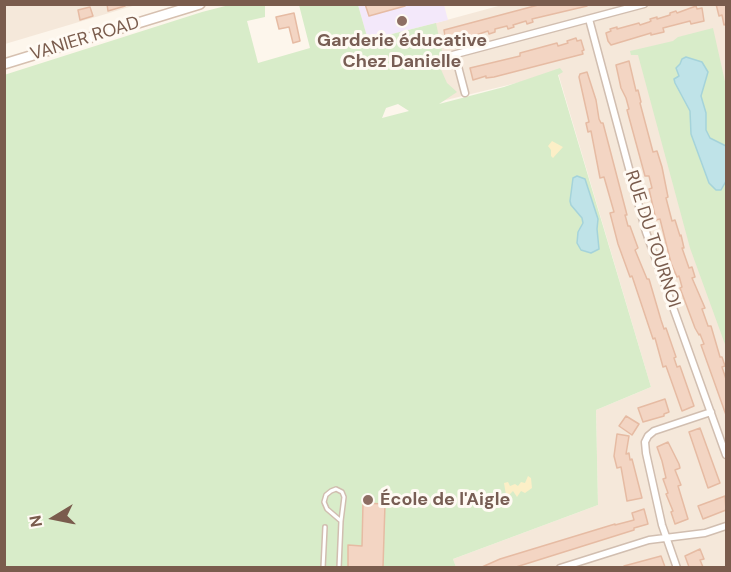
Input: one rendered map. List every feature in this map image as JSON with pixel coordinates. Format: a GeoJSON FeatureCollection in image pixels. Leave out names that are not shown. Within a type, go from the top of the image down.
{"type":"FeatureCollection","features":[{"type":"Feature","properties":{"kind":"main road","name":"VANIER ROAD"},"geometry":{"type":"LineString","coordinates":[[4,64],[200,4]]}},
{"type":"Feature","properties":{"kind":"street"},"geometry":{"type":"LineString","coordinates":[[445,57],[644,4]]}},
{"type":"Feature","properties":{"kind":"street","name":"RUE DU TOURNOI"},"geometry":{"type":"LineString","coordinates":[[589,19],[646,232],[726,455]]}},
{"type":"Feature","properties":{"kind":"street"},"geometry":{"type":"LineString","coordinates":[[455,55],[465,93]]}},
{"type":"Feature","properties":{"kind":"street"},"geometry":{"type":"LineString","coordinates":[[677,567],[665,537],[646,453],[646,439],[654,431],[711,412]]}},
{"type":"Feature","properties":{"kind":"street"},"geometry":{"type":"LineString","coordinates":[[560,567],[665,537],[705,533],[726,526]]}},
{"type":"Feature","properties":{"kind":"lane"},"geometry":{"type":"LineString","coordinates":[[339,567],[344,497],[342,492],[336,489],[331,490],[324,502],[327,509],[341,520]]}},
{"type":"Feature","properties":{"kind":"lane"},"geometry":{"type":"LineString","coordinates":[[323,567],[325,527]]}},
{"type":"Feature","properties":{"kind":"shaded area"},"geometry":{"type":"Polygon","coordinates":[[[5,5],[136,5],[5,44],[5,5]]]}},
{"type":"Feature","properties":{"kind":"shaded area","name":"Garderie éducative Chez Danielle"},"geometry":{"type":"Polygon","coordinates":[[[358,5],[444,5],[448,20],[368,40],[358,5]]]}},
{"type":"Feature","properties":{"kind":"shaded area"},"geometry":{"type":"Polygon","coordinates":[[[502,5],[726,5],[726,567],[456,567],[453,559],[598,505],[596,410],[651,387],[558,73],[442,101],[421,27],[502,5]]]}},
{"type":"Feature","properties":{"kind":"green space"},"geometry":{"type":"Polygon","coordinates":[[[233,4],[265,5],[265,17],[247,21],[258,63],[310,48],[299,5],[358,5],[368,40],[436,23],[442,51],[439,65],[447,83],[457,92],[439,104],[504,87],[560,68],[563,72],[558,75],[651,387],[596,410],[598,505],[453,559],[456,567],[5,567],[4,75],[233,4]],[[398,104],[386,108],[382,118],[409,111],[398,104]]]}},
{"type":"Feature","properties":{"kind":"green space"},"geometry":{"type":"Polygon","coordinates":[[[713,28],[726,86],[726,347],[690,248],[638,55],[631,55],[630,51],[673,41],[678,37],[713,28]]]}},
{"type":"Feature","properties":{"kind":"sand"},"geometry":{"type":"Polygon","coordinates":[[[552,141],[563,147],[553,158],[548,146],[552,141]]]}},
{"type":"Feature","properties":{"kind":"sand"},"geometry":{"type":"Polygon","coordinates":[[[528,476],[531,478],[532,488],[525,493],[521,491],[517,497],[513,491],[506,495],[504,483],[508,482],[510,486],[515,484],[518,486],[521,482],[525,483],[528,476]]]}},
{"type":"Feature","properties":{"kind":"water"},"geometry":{"type":"Polygon","coordinates":[[[686,57],[702,62],[708,72],[701,96],[706,113],[706,130],[710,138],[726,146],[726,181],[721,190],[716,190],[709,183],[691,134],[690,111],[675,83],[674,79],[679,76],[676,68],[686,57]]]}},
{"type":"Feature","properties":{"kind":"water"},"geometry":{"type":"Polygon","coordinates":[[[577,176],[585,179],[598,219],[599,249],[591,253],[581,250],[577,243],[578,232],[583,223],[570,201],[573,178],[577,176]]]}},
{"type":"Feature","properties":{"kind":"building"},"geometry":{"type":"Polygon","coordinates":[[[107,4],[125,4],[125,6],[108,11],[107,4]]]}},
{"type":"Feature","properties":{"kind":"building"},"geometry":{"type":"Polygon","coordinates":[[[365,4],[405,4],[405,6],[369,16],[365,4]]]}},
{"type":"Feature","properties":{"kind":"building"},"geometry":{"type":"Polygon","coordinates":[[[542,4],[587,4],[587,6],[532,19],[533,22],[527,24],[526,21],[508,29],[507,26],[495,29],[495,32],[489,34],[488,31],[470,39],[469,36],[451,44],[450,41],[446,43],[444,30],[542,4]]]}},
{"type":"Feature","properties":{"kind":"building"},"geometry":{"type":"Polygon","coordinates":[[[716,4],[726,4],[726,24],[724,25],[722,15],[719,16],[716,4]]]}},
{"type":"Feature","properties":{"kind":"building"},"geometry":{"type":"Polygon","coordinates":[[[696,6],[697,9],[702,8],[704,21],[691,24],[690,21],[663,28],[664,32],[651,35],[651,33],[611,45],[608,41],[606,33],[611,31],[610,29],[639,23],[640,25],[651,21],[650,19],[657,17],[657,19],[696,6]]]}},
{"type":"Feature","properties":{"kind":"building"},"geometry":{"type":"Polygon","coordinates":[[[90,7],[93,16],[80,20],[78,10],[90,7]]]}},
{"type":"Feature","properties":{"kind":"building"},"geometry":{"type":"Polygon","coordinates":[[[294,13],[300,41],[293,43],[289,27],[279,29],[276,17],[294,13]]]}},
{"type":"Feature","properties":{"kind":"building"},"geometry":{"type":"Polygon","coordinates":[[[576,38],[577,41],[581,40],[583,54],[494,77],[486,78],[486,76],[473,80],[470,68],[520,56],[520,53],[557,43],[558,46],[576,38]]]}},
{"type":"Feature","properties":{"kind":"building"},"geometry":{"type":"Polygon","coordinates":[[[629,61],[653,152],[657,151],[662,167],[672,221],[675,220],[681,235],[684,248],[682,248],[689,268],[692,267],[695,277],[692,278],[705,308],[702,309],[708,326],[711,326],[725,366],[722,367],[726,379],[726,415],[701,345],[704,344],[695,328],[680,288],[682,287],[679,276],[677,277],[671,263],[660,219],[656,220],[649,189],[652,188],[649,176],[645,176],[616,65],[629,61]]]}},
{"type":"Feature","properties":{"kind":"building"},"geometry":{"type":"Polygon","coordinates":[[[587,72],[599,119],[603,123],[628,226],[630,226],[638,248],[635,250],[647,279],[649,279],[664,329],[666,328],[676,357],[674,358],[677,367],[680,366],[694,406],[682,411],[666,366],[663,367],[655,338],[653,339],[632,276],[630,277],[618,244],[610,213],[614,212],[604,177],[600,178],[591,131],[588,132],[586,123],[589,122],[579,77],[580,74],[587,72]]]}},
{"type":"Feature","properties":{"kind":"building"},"geometry":{"type":"Polygon","coordinates":[[[665,399],[669,412],[664,416],[643,422],[638,408],[665,399]]]}},
{"type":"Feature","properties":{"kind":"building"},"geometry":{"type":"Polygon","coordinates":[[[626,416],[639,424],[632,435],[619,426],[626,416]]]}},
{"type":"Feature","properties":{"kind":"building"},"geometry":{"type":"Polygon","coordinates":[[[700,428],[720,483],[708,488],[689,432],[700,428]]]}},
{"type":"Feature","properties":{"kind":"building"},"geometry":{"type":"Polygon","coordinates":[[[617,434],[629,436],[626,454],[629,453],[630,460],[632,459],[642,498],[627,501],[621,467],[617,468],[614,456],[617,434]]]}},
{"type":"Feature","properties":{"kind":"building"},"geometry":{"type":"Polygon","coordinates":[[[668,442],[679,464],[680,468],[675,470],[681,485],[678,486],[688,519],[675,524],[671,512],[673,511],[666,494],[668,493],[663,479],[666,478],[657,447],[668,442]]]}},
{"type":"Feature","properties":{"kind":"building"},"geometry":{"type":"Polygon","coordinates":[[[725,496],[726,510],[703,519],[698,506],[725,496]]]}},
{"type":"Feature","properties":{"kind":"building","name":"École de l'Aigle"},"geometry":{"type":"Polygon","coordinates":[[[363,503],[385,504],[383,567],[348,567],[348,545],[362,546],[363,503]]]}},
{"type":"Feature","properties":{"kind":"building"},"geometry":{"type":"Polygon","coordinates":[[[644,509],[648,524],[634,528],[634,530],[516,567],[482,567],[500,559],[634,520],[632,513],[644,509]]]}},
{"type":"Feature","properties":{"kind":"building"},"geometry":{"type":"Polygon","coordinates":[[[700,549],[704,559],[700,560],[703,567],[689,567],[685,556],[700,549]]]}},
{"type":"Feature","properties":{"kind":"building"},"geometry":{"type":"Polygon","coordinates":[[[661,556],[665,567],[624,567],[624,566],[661,556]]]}},
{"type":"Feature","properties":{"kind":"place","name":"Garderie éducative Chez Danielle"},"geometry":{"type":"Point","coordinates":[402,21]}},
{"type":"Feature","properties":{"kind":"place","name":"École de l'Aigle"},"geometry":{"type":"Point","coordinates":[368,500]}}]}
